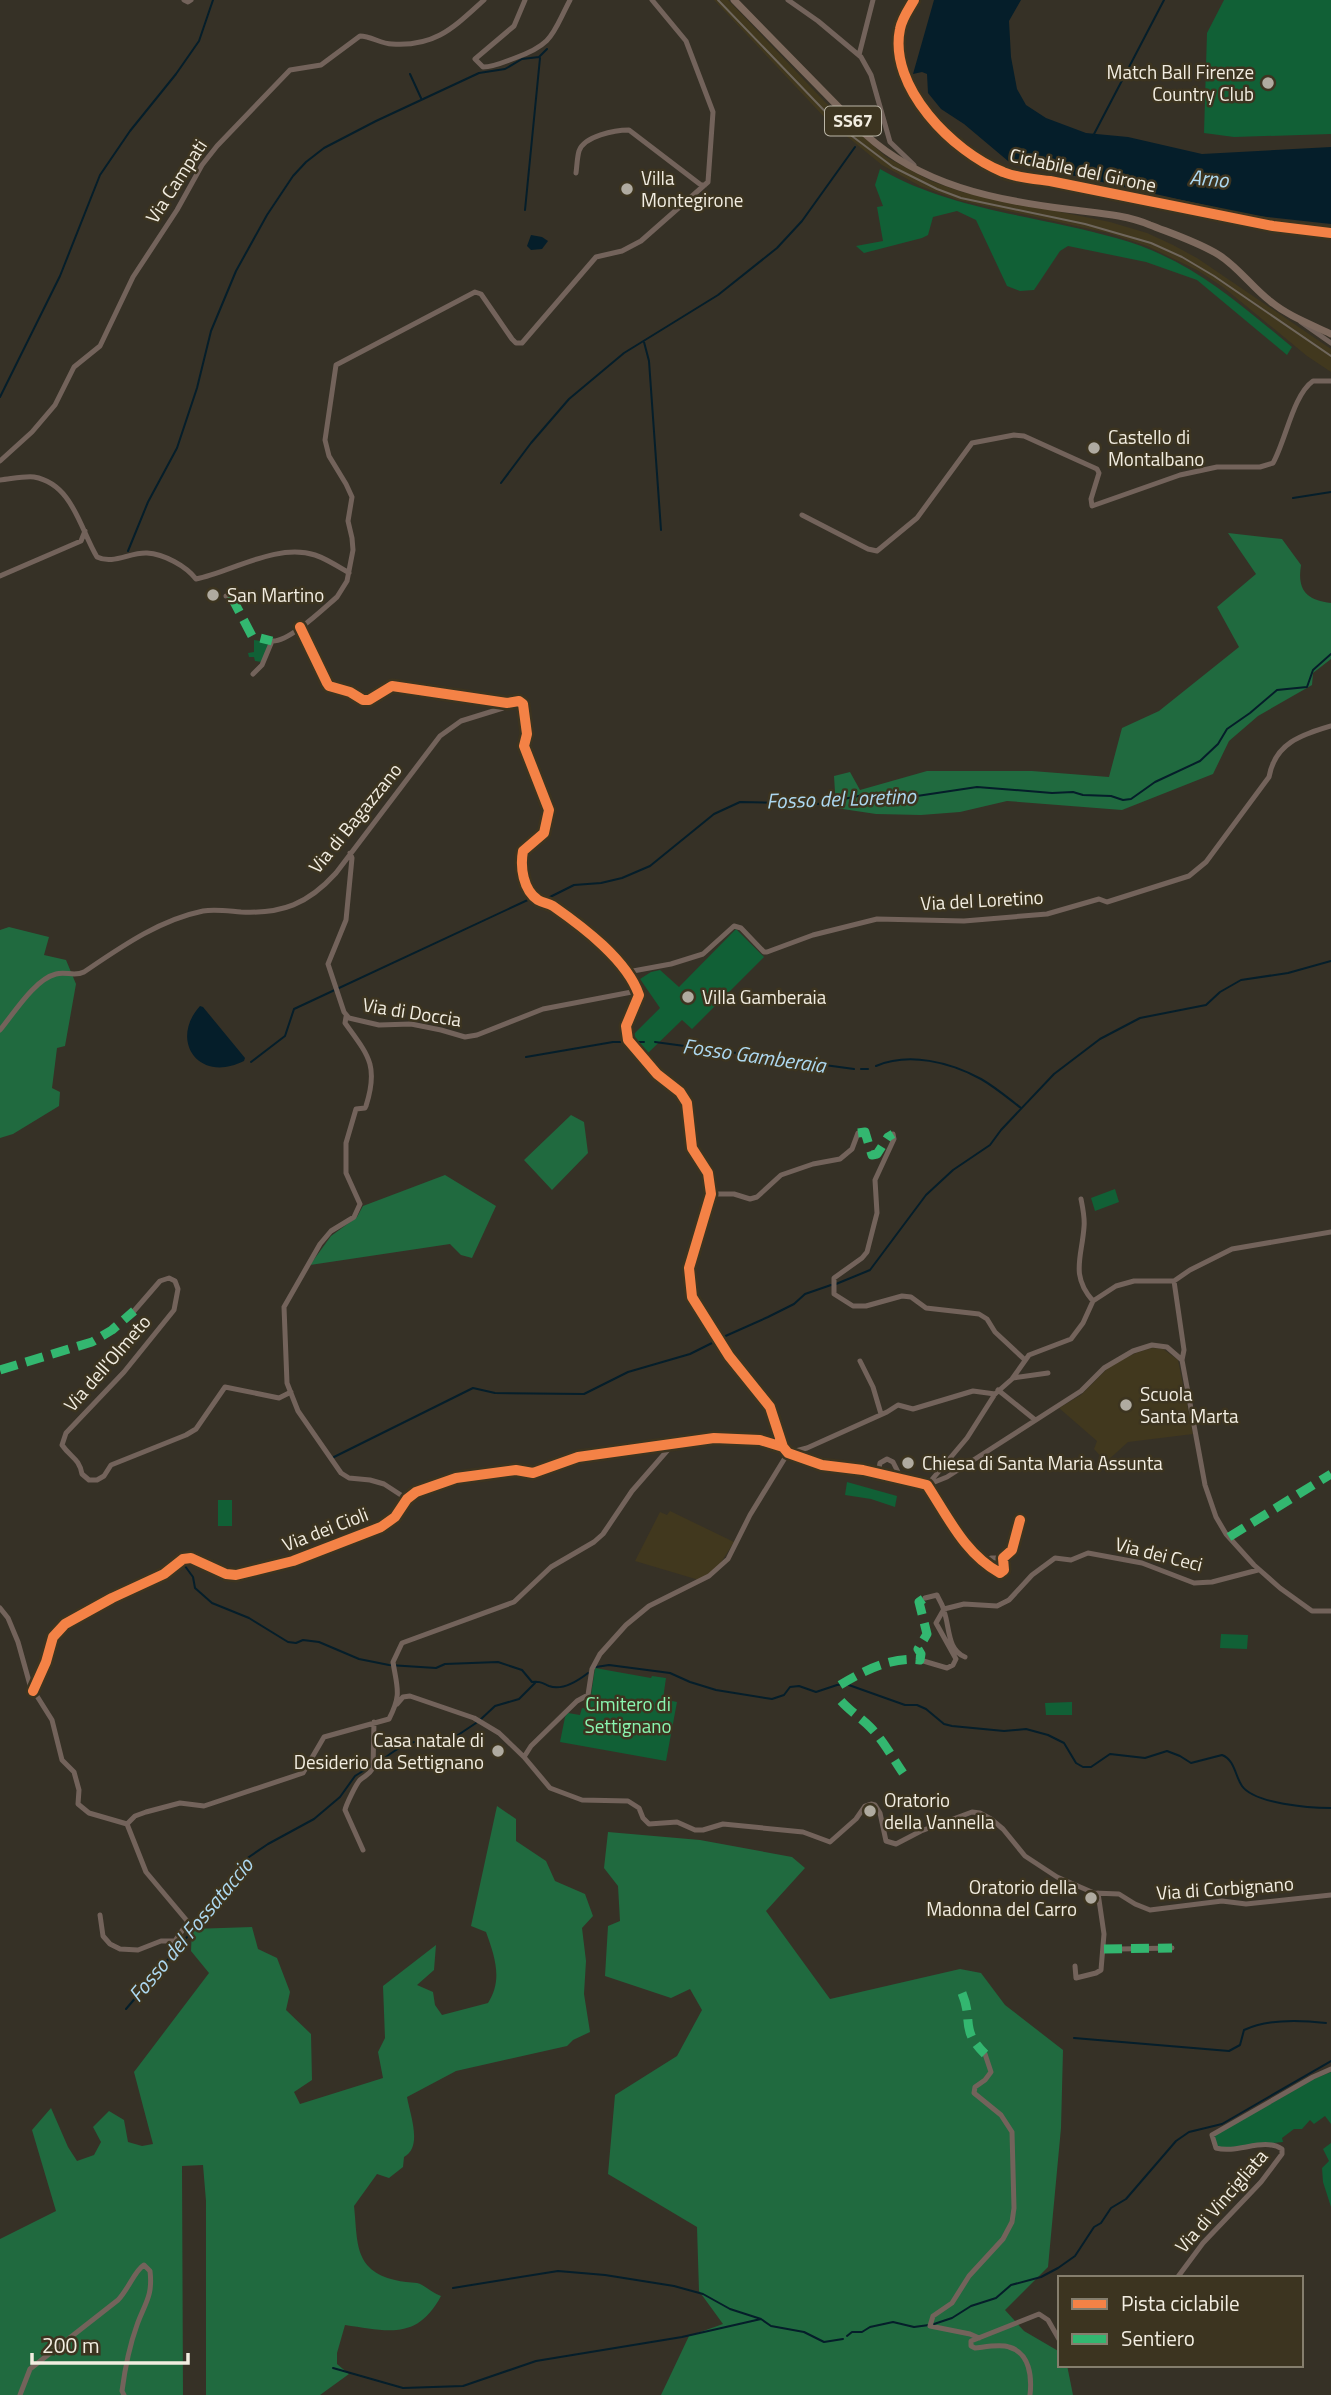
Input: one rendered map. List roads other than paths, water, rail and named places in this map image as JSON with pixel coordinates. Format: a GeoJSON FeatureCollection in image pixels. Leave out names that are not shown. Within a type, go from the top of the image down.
{"type":"FeatureCollection","features":[{"type":"Feature","properties":{"kind":"main road","name":"SS67"},"geometry":{"type":"LineString","coordinates":[[734,0],[865,134],[882,148],[921,171],[950,185],[1001,199],[1136,220],[1154,226],[1218,254],[1266,298],[1293,316]]}},
{"type":"Feature","properties":{"kind":"main road"},"geometry":{"type":"LineString","coordinates":[[1293,316],[1331,334]]}},
{"type":"Feature","properties":{"kind":"street"},"geometry":{"type":"LineString","coordinates":[[184,0],[191,0]]}},
{"type":"Feature","properties":{"kind":"street","name":"Via Campati"},"geometry":{"type":"LineString","coordinates":[[0,461],[32,432],[55,405],[74,367],[100,346],[122,295],[177,210],[202,165],[282,77],[290,70],[321,65],[360,36],[390,45],[435,39],[484,0]]}},
{"type":"Feature","properties":{"kind":"street"},"geometry":{"type":"LineString","coordinates":[[525,0],[519,20],[514,26],[475,59],[482,67],[491,67],[536,50],[548,42],[570,0]]}},
{"type":"Feature","properties":{"kind":"street"},"geometry":{"type":"LineString","coordinates":[[253,674],[262,665],[272,641],[281,640],[337,597],[349,573],[352,538],[348,521],[352,498],[329,456],[325,440],[335,368],[339,362],[475,292],[481,294],[512,339],[516,343],[522,343],[596,257],[622,251],[641,241],[705,185],[709,177],[713,113],[686,41],[652,0]]}},
{"type":"Feature","properties":{"kind":"street"},"geometry":{"type":"LineString","coordinates":[[788,0],[859,55],[871,75],[890,142],[921,171]]}},
{"type":"Feature","properties":{"kind":"street"},"geometry":{"type":"LineString","coordinates":[[859,55],[873,0]]}},
{"type":"Feature","properties":{"kind":"street"},"geometry":{"type":"LineString","coordinates":[[576,173],[579,149],[583,145],[611,132],[629,130],[701,185],[705,185]]}},
{"type":"Feature","properties":{"kind":"street"},"geometry":{"type":"LineString","coordinates":[[1293,316],[1331,343]]}},
{"type":"Feature","properties":{"kind":"street"},"geometry":{"type":"LineString","coordinates":[[802,515],[877,551],[917,518],[972,443],[1014,435],[1024,436],[1097,469],[1099,473],[1091,499],[1092,506],[1180,475],[1217,467],[1260,467],[1273,463],[1302,391],[1312,381],[1331,381]]}},
{"type":"Feature","properties":{"kind":"street"},"geometry":{"type":"LineString","coordinates":[[0,480],[27,477],[50,484],[65,496],[97,557],[104,561],[147,553],[194,571]]}},
{"type":"Feature","properties":{"kind":"street"},"geometry":{"type":"LineString","coordinates":[[81,541],[85,531]]}},
{"type":"Feature","properties":{"kind":"street"},"geometry":{"type":"LineString","coordinates":[[1,576],[81,541],[90,544]]}},
{"type":"Feature","properties":{"kind":"street"},"geometry":{"type":"LineString","coordinates":[[185,567],[197,579],[220,574],[271,553],[305,553],[349,573]]}},
{"type":"Feature","properties":{"kind":"street"},"geometry":{"type":"LineString","coordinates":[[300,627],[327,683],[350,692],[363,701],[376,697],[392,686],[507,703],[519,701],[523,706],[527,734],[524,746],[549,810],[544,833],[523,851],[521,868],[524,879],[537,899],[551,905],[586,930],[628,975],[637,991],[636,1005],[626,1026],[630,1042],[657,1074],[680,1092],[687,1103],[692,1148],[708,1171],[710,1194],[689,1268],[692,1297],[729,1356],[769,1407],[783,1447],[788,1453],[822,1465],[876,1473],[927,1485],[956,1471],[1080,1391],[1104,1368],[1133,1351],[1152,1345],[1167,1347],[1182,1360]]}},
{"type":"Feature","properties":{"kind":"street","name":"Via di Bagazzano"},"geometry":{"type":"LineString","coordinates":[[0,1030],[42,980],[58,973],[76,975],[148,930],[200,912],[270,913],[294,905],[327,883],[440,736],[461,721],[503,708],[507,703]]}},
{"type":"Feature","properties":{"kind":"street","name":"Via del Loretino"},"geometry":{"type":"LineString","coordinates":[[628,975],[633,971],[671,964],[703,954],[734,926],[741,928],[767,952],[806,937],[877,919],[964,921],[1047,914],[1099,899],[1107,902],[1189,876],[1206,862],[1269,777],[1272,762],[1296,737],[1331,726]]}},
{"type":"Feature","properties":{"kind":"street","name":"Via di Doccia"},"geometry":{"type":"LineString","coordinates":[[350,853],[352,858],[346,920],[328,964],[346,1017],[379,1025],[411,1024],[465,1037],[488,1031],[543,1009],[637,991]]}},
{"type":"Feature","properties":{"kind":"street"},"geometry":{"type":"LineString","coordinates":[[346,1017],[345,1023],[363,1046],[374,1080],[365,1108],[356,1110],[346,1143],[346,1173],[360,1205],[354,1217],[331,1231],[320,1244],[284,1307],[287,1377],[298,1411],[341,1474],[384,1484],[407,1499]]}},
{"type":"Feature","properties":{"kind":"street"},"geometry":{"type":"LineString","coordinates":[[710,1194],[734,1194],[750,1199],[757,1197],[781,1175],[813,1164],[840,1159],[852,1149],[858,1133]]}},
{"type":"Feature","properties":{"kind":"street"},"geometry":{"type":"LineString","coordinates":[[893,1134],[894,1139],[875,1180],[877,1213],[867,1252],[840,1272],[832,1286],[834,1294],[853,1306],[866,1306],[902,1296],[911,1297],[926,1308],[979,1314],[987,1319],[995,1332],[1024,1359]]}},
{"type":"Feature","properties":{"kind":"street"},"geometry":{"type":"LineString","coordinates":[[1082,1199],[1084,1230],[1078,1272],[1086,1293],[1093,1301]]}},
{"type":"Feature","properties":{"kind":"street"},"geometry":{"type":"LineString","coordinates":[[927,1485],[967,1438],[996,1392],[1013,1378],[1024,1359],[1032,1353],[1074,1337],[1093,1301],[1116,1286],[1126,1282],[1174,1282],[1189,1270],[1232,1249],[1331,1233]]}},
{"type":"Feature","properties":{"kind":"street","name":"Via dell'Olmeto"},"geometry":{"type":"LineString","coordinates":[[134,1311],[160,1281],[169,1278],[174,1281],[177,1289],[174,1310],[124,1371],[66,1433],[62,1445],[80,1463],[82,1474],[89,1480],[104,1476],[111,1465],[196,1429],[225,1387],[279,1398],[291,1392]]}},
{"type":"Feature","properties":{"kind":"street"},"geometry":{"type":"LineString","coordinates":[[1174,1282],[1184,1350],[1182,1360],[1205,1485],[1211,1504],[1226,1534],[1258,1570],[1305,1607],[1330,1613]]}},
{"type":"Feature","properties":{"kind":"street"},"geometry":{"type":"LineString","coordinates":[[860,1361],[873,1387],[881,1414]]}},
{"type":"Feature","properties":{"kind":"street"},"geometry":{"type":"LineString","coordinates":[[1013,1378],[1048,1373]]}},
{"type":"Feature","properties":{"kind":"street"},"geometry":{"type":"LineString","coordinates":[[127,1824],[135,1815],[180,1803],[204,1806],[303,1773],[324,1737],[389,1719],[403,1697],[410,1696],[474,1718],[499,1733],[524,1757],[531,1746],[577,1701],[588,1695],[592,1669],[600,1654],[626,1625],[649,1606],[709,1576],[728,1559],[750,1515],[788,1453],[807,1448],[898,1405],[919,1408],[973,1391],[996,1392],[1034,1419]]}},
{"type":"Feature","properties":{"kind":"street","name":"Via dei Cioli"},"geometry":{"type":"LineString","coordinates":[[33,1691],[46,1662],[53,1637],[65,1624],[164,1574],[176,1563],[191,1558],[226,1574],[236,1575],[293,1561],[381,1527],[395,1517],[407,1499],[416,1492],[456,1478],[516,1470],[533,1473],[578,1457],[722,1437],[760,1440],[783,1447]]}},
{"type":"Feature","properties":{"kind":"street"},"geometry":{"type":"LineString","coordinates":[[397,1704],[398,1682],[393,1662],[402,1643],[514,1602],[551,1567],[603,1534],[632,1490],[673,1444]]}},
{"type":"Feature","properties":{"kind":"street"},"geometry":{"type":"LineString","coordinates":[[876,1473],[880,1463],[887,1459],[893,1462],[902,1480]]}},
{"type":"Feature","properties":{"kind":"street"},"geometry":{"type":"LineString","coordinates":[[927,1485],[963,1541],[999,1573],[1004,1570],[1003,1558]]}},
{"type":"Feature","properties":{"kind":"street"},"geometry":{"type":"LineString","coordinates":[[984,1561],[1003,1558],[1012,1550],[1020,1520]]}},
{"type":"Feature","properties":{"kind":"street","name":"Via dei Ceci"},"geometry":{"type":"LineString","coordinates":[[944,1609],[964,1604],[997,1606],[1009,1600],[1032,1575],[1055,1558],[1071,1560],[1088,1553],[1142,1563],[1194,1583],[1212,1582],[1258,1570]]}},
{"type":"Feature","properties":{"kind":"street"},"geometry":{"type":"LineString","coordinates":[[925,1598],[937,1595],[944,1609],[952,1645],[958,1654],[965,1657]]}},
{"type":"Feature","properties":{"kind":"street"},"geometry":{"type":"LineString","coordinates":[[0,1608],[9,1618],[18,1642],[24,1671],[33,1691],[52,1720],[62,1760],[74,1772],[79,1790],[78,1804],[89,1813],[127,1824]]}},
{"type":"Feature","properties":{"kind":"street"},"geometry":{"type":"LineString","coordinates":[[920,1660],[947,1668],[953,1665],[956,1659],[936,1623],[944,1609]]}},
{"type":"Feature","properties":{"kind":"street"},"geometry":{"type":"LineString","coordinates":[[363,1850],[345,1811],[359,1781],[373,1768],[374,1722]]}},
{"type":"Feature","properties":{"kind":"street","name":"Via di Corbignano"},"geometry":{"type":"LineString","coordinates":[[524,1757],[550,1788],[582,1800],[628,1801],[639,1808],[649,1824],[677,1822],[695,1830],[723,1824],[803,1832],[830,1842],[856,1819],[865,1806],[871,1804],[875,1805],[880,1813],[886,1841],[896,1844],[966,1814],[980,1813],[1003,1829],[1024,1856],[1057,1877],[1086,1891],[1119,1894],[1135,1905],[1150,1910],[1222,1901],[1246,1904],[1331,1895]]}},
{"type":"Feature","properties":{"kind":"street"},"geometry":{"type":"LineString","coordinates":[[100,1915],[103,1936],[110,1944],[120,1949],[138,1951],[161,1941],[176,1941],[188,1922],[146,1872],[127,1824]]}},
{"type":"Feature","properties":{"kind":"street"},"geometry":{"type":"LineString","coordinates":[[1075,1966],[1076,1978],[1100,1972],[1104,1934],[1098,1893]]}},
{"type":"Feature","properties":{"kind":"street"},"geometry":{"type":"LineString","coordinates":[[1120,1949],[1172,1948]]}},
{"type":"Feature","properties":{"kind":"street"},"geometry":{"type":"LineString","coordinates":[[1104,1949],[1113,1949]]}},
{"type":"Feature","properties":{"kind":"street"},"geometry":{"type":"LineString","coordinates":[[979,2338],[930,2324],[933,2316],[952,2303],[969,2276],[1003,2239],[1012,2222],[1012,2132],[1001,2115],[973,2091],[991,2072],[985,2054]]}},
{"type":"Feature","properties":{"kind":"street","name":"Via di Vincigliata"},"geometry":{"type":"LineString","coordinates":[[1178,2276],[1203,2243],[1279,2161],[1282,2154],[1282,2150],[1272,2144],[1226,2151],[1216,2148],[1212,2135],[1331,2069]]}},
{"type":"Feature","properties":{"kind":"street"},"geometry":{"type":"LineString","coordinates":[[20,2395],[30,2370],[118,2301],[129,2288],[137,2270],[144,2265],[150,2271],[150,2297],[138,2322],[126,2362],[122,2391],[124,2395]]}},
{"type":"Feature","properties":{"kind":"street"},"geometry":{"type":"LineString","coordinates":[[1030,2395],[1028,2363],[1020,2353],[1008,2346],[971,2346],[971,2341],[1039,2315],[1048,2320],[1058,2338]]}},
{"type":"Feature","properties":{"kind":"water","name":"Arno"},"geometry":{"type":"Polygon","coordinates":[[[934,0],[1021,0],[1009,21],[1011,57],[1017,89],[1026,105],[1046,118],[1086,133],[1128,137],[1202,154],[1331,147],[1331,224],[1249,215],[1008,161],[964,124],[941,109],[928,93],[927,74],[913,74],[934,0]]]}},
{"type":"Feature","properties":{"kind":"water"},"geometry":{"type":"Polygon","coordinates":[[[531,235],[548,241],[542,249],[531,250],[527,246],[531,235]]]}},
{"type":"Feature","properties":{"kind":"water"},"geometry":{"type":"Polygon","coordinates":[[[200,1006],[245,1058],[244,1061],[228,1067],[213,1067],[202,1063],[193,1055],[187,1032],[191,1019],[200,1006]]]}},
{"type":"Feature","properties":{"kind":"waterway"},"geometry":{"type":"LineString","coordinates":[[0,397],[60,276],[100,175],[199,41],[213,0]]}},
{"type":"Feature","properties":{"kind":"waterway"},"geometry":{"type":"LineString","coordinates":[[1093,136],[1164,0]]}},
{"type":"Feature","properties":{"kind":"waterway"},"geometry":{"type":"LineString","coordinates":[[128,551],[148,502],[177,448],[197,388],[211,331],[236,271],[267,215],[293,176],[324,148],[376,121],[479,73],[505,69],[522,59],[539,57],[547,49]]}},
{"type":"Feature","properties":{"kind":"waterway"},"geometry":{"type":"LineString","coordinates":[[525,210],[540,58]]}},
{"type":"Feature","properties":{"kind":"waterway"},"geometry":{"type":"LineString","coordinates":[[410,74],[421,98]]}},
{"type":"Feature","properties":{"kind":"waterway"},"geometry":{"type":"LineString","coordinates":[[869,131],[877,123],[876,107]]}},
{"type":"Feature","properties":{"kind":"waterway"},"geometry":{"type":"LineString","coordinates":[[501,483],[569,399],[624,353],[718,295],[777,248],[802,221],[855,147]]}},
{"type":"Feature","properties":{"kind":"waterway"},"geometry":{"type":"LineString","coordinates":[[644,342],[649,361],[661,530]]}},
{"type":"Feature","properties":{"kind":"waterway"},"geometry":{"type":"LineString","coordinates":[[1293,498],[1331,492]]}},
{"type":"Feature","properties":{"kind":"waterway","name":"Fosso del Loretino"},"geometry":{"type":"LineString","coordinates":[[544,900],[574,885],[622,878],[650,866],[714,814],[740,802],[818,804],[869,794],[897,799],[977,787],[1073,792],[1131,799],[1155,782],[1200,761],[1218,744],[1227,729],[1277,690],[1307,687],[1313,670],[1331,654]]}},
{"type":"Feature","properties":{"kind":"waterway","name":"Fosso del Loretino"},"geometry":{"type":"LineString","coordinates":[[251,1062],[285,1036],[294,1009],[532,898]]}},
{"type":"Feature","properties":{"kind":"waterway"},"geometry":{"type":"LineString","coordinates":[[836,1284],[870,1270],[926,1195],[953,1170],[990,1145],[1054,1074],[1100,1039],[1140,1018],[1206,1005],[1220,992],[1241,980],[1288,973],[1331,961]]}},
{"type":"Feature","properties":{"kind":"waterway","name":"Fosso Gamberaia"},"geometry":{"type":"LineString","coordinates":[[526,1057],[613,1042],[644,1042]]}},
{"type":"Feature","properties":{"kind":"waterway","name":"Fosso Gamberaia"},"geometry":{"type":"LineString","coordinates":[[655,1042],[854,1069]]}},
{"type":"Feature","properties":{"kind":"waterway","name":"Fosso Gamberaia"},"geometry":{"type":"LineString","coordinates":[[876,1066],[916,1059],[943,1064],[981,1079],[1021,1108]]}},
{"type":"Feature","properties":{"kind":"waterway","name":"Fosso Gamberaia"},"geometry":{"type":"LineString","coordinates":[[861,1069],[868,1069]]}},
{"type":"Feature","properties":{"kind":"waterway"},"geometry":{"type":"LineString","coordinates":[[721,1338],[794,1304],[805,1294],[831,1285]]}},
{"type":"Feature","properties":{"kind":"waterway"},"geometry":{"type":"LineString","coordinates":[[334,1457],[473,1388],[495,1393],[584,1394],[628,1372],[690,1354],[716,1341]]}},
{"type":"Feature","properties":{"kind":"waterway"},"geometry":{"type":"LineString","coordinates":[[182,1562],[193,1577],[195,1588],[212,1603],[249,1618],[288,1642],[319,1642],[359,1659],[389,1665],[436,1668],[445,1664],[498,1662],[522,1670],[532,1682],[554,1687],[570,1684],[588,1673]]}},
{"type":"Feature","properties":{"kind":"waterway"},"geometry":{"type":"LineString","coordinates":[[596,1667],[609,1665],[670,1673],[716,1690],[772,1699],[784,1695],[790,1687],[799,1686],[816,1692],[846,1684],[905,1705],[917,1705],[944,1724],[1004,1731],[1026,1729],[1048,1735],[1064,1743],[1076,1763],[1083,1767],[1091,1767],[1110,1754],[1145,1758],[1167,1751],[1191,1763],[1222,1755],[1232,1764],[1242,1786],[1258,1797],[1284,1804],[1331,1808]]}},
{"type":"Feature","properties":{"kind":"waterway","name":"Fosso del Fossataccio"},"geometry":{"type":"LineString","coordinates":[[480,1720],[495,1706],[519,1699],[535,1683]]}},
{"type":"Feature","properties":{"kind":"waterway","name":"Fosso del Fossataccio"},"geometry":{"type":"LineString","coordinates":[[376,1765],[401,1747],[417,1741],[449,1741],[476,1723]]}},
{"type":"Feature","properties":{"kind":"waterway","name":"Fosso del Fossataccio"},"geometry":{"type":"LineString","coordinates":[[126,2009],[193,1930],[213,1900],[249,1857],[314,1819],[340,1797],[355,1776],[371,1766]]}},
{"type":"Feature","properties":{"kind":"waterway"},"geometry":{"type":"LineString","coordinates":[[1074,2038],[1229,2051],[1240,2045],[1244,2030],[1253,2026],[1284,2021],[1326,2023]]}},
{"type":"Feature","properties":{"kind":"waterway"},"geometry":{"type":"LineString","coordinates":[[934,2324],[952,2318],[971,2306],[996,2298],[1011,2285],[1041,2277],[1058,2268],[1075,2256],[1094,2227],[1101,2223],[1111,2208],[1126,2199],[1176,2141],[1189,2132],[1222,2124],[1331,2061]]}},
{"type":"Feature","properties":{"kind":"waterway"},"geometry":{"type":"LineString","coordinates":[[453,2288],[558,2271],[605,2275],[674,2286],[703,2294],[771,2326],[804,2332],[824,2342],[843,2339]]}},
{"type":"Feature","properties":{"kind":"waterway"},"geometry":{"type":"LineString","coordinates":[[333,2368],[403,2388],[463,2386],[536,2361],[682,2337],[761,2319]]}},
{"type":"Feature","properties":{"kind":"waterway"},"geometry":{"type":"LineString","coordinates":[[847,2336],[852,2332],[862,2332],[870,2327],[893,2322],[914,2327],[929,2325]]}},
{"type":"Feature","properties":{"kind":"tunnel"},"geometry":{"type":"LineString","coordinates":[[1113,1949],[1120,1949]]}},
{"type":"Feature","properties":{"kind":"railway"},"geometry":{"type":"LineString","coordinates":[[718,0],[840,127],[893,167],[961,198],[1085,224],[1151,243],[1214,276],[1331,356]]}},
{"type":"Feature","properties":{"kind":"place","name":"Match Ball Firenze Country Club"},"geometry":{"type":"Point","coordinates":[1268,83]}},
{"type":"Feature","properties":{"kind":"place","name":"Villa Montegirone"},"geometry":{"type":"Point","coordinates":[627,189]}},
{"type":"Feature","properties":{"kind":"place","name":"Castello di Montalbano"},"geometry":{"type":"Point","coordinates":[1094,448]}},
{"type":"Feature","properties":{"kind":"place","name":"San Martino"},"geometry":{"type":"Point","coordinates":[213,595]}},
{"type":"Feature","properties":{"kind":"place","name":"Villa Gamberaia"},"geometry":{"type":"Point","coordinates":[688,997]}},
{"type":"Feature","properties":{"kind":"place","name":"Scuola Santa Marta"},"geometry":{"type":"Point","coordinates":[1126,1405]}},
{"type":"Feature","properties":{"kind":"place","name":"Chiesa di Santa Maria Assunta"},"geometry":{"type":"Point","coordinates":[908,1463]}},
{"type":"Feature","properties":{"kind":"place","name":"Casa natale di Desiderio da Settignano"},"geometry":{"type":"Point","coordinates":[498,1751]}},
{"type":"Feature","properties":{"kind":"place","name":"Oratorio della Vannella"},"geometry":{"type":"Point","coordinates":[870,1811]}},
{"type":"Feature","properties":{"kind":"place","name":"Oratorio della Madonna del Carro"},"geometry":{"type":"Point","coordinates":[1091,1898]}},
{"type":"Feature","properties":{"kind":"park label","name":"Cimitero di Settignano"},"geometry":{"type":"Point","coordinates":[628,1715]}}]}
